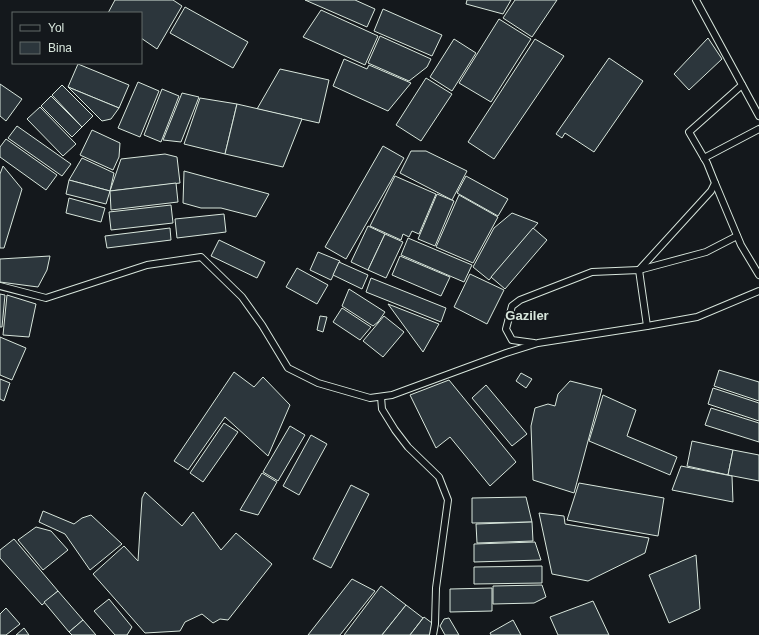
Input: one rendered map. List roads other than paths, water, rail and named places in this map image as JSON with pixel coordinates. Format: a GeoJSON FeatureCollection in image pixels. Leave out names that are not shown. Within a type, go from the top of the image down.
{"type":"FeatureCollection","features":[{"type":"Feature","properties":{"kind":"street"},"geometry":{"type":"LineString","coordinates":[[696,0],[759,116]]}},
{"type":"Feature","properties":{"kind":"street"},"geometry":{"type":"LineString","coordinates":[[742,85],[689,132],[704,158],[741,245],[759,275]]}},
{"type":"Feature","properties":{"kind":"street"},"geometry":{"type":"LineString","coordinates":[[704,158],[759,129]]}},
{"type":"Feature","properties":{"kind":"street"},"geometry":{"type":"LineString","coordinates":[[639,270],[711,191],[715,183]]}},
{"type":"Feature","properties":{"kind":"street"},"geometry":{"type":"LineString","coordinates":[[538,343],[512,340],[506,328],[512,306],[520,300],[592,272],[639,270],[706,252],[737,236]]}},
{"type":"Feature","properties":{"kind":"street"},"geometry":{"type":"LineString","coordinates":[[0,286],[46,298],[147,264],[201,257],[242,297],[262,325],[288,368],[318,383],[370,398],[392,395],[506,353],[538,343],[697,317],[759,291]]}},
{"type":"Feature","properties":{"kind":"street"},"geometry":{"type":"LineString","coordinates":[[639,270],[647,326]]}},
{"type":"Feature","properties":{"kind":"street"},"geometry":{"type":"LineString","coordinates":[[382,397],[382,409],[395,430],[408,447],[439,477],[448,500],[436,588],[435,624],[433,635]]}},
{"type":"Feature","properties":{"kind":"district","name":"Gaziler"},"geometry":{"type":"Point","coordinates":[527,315]}}]}
